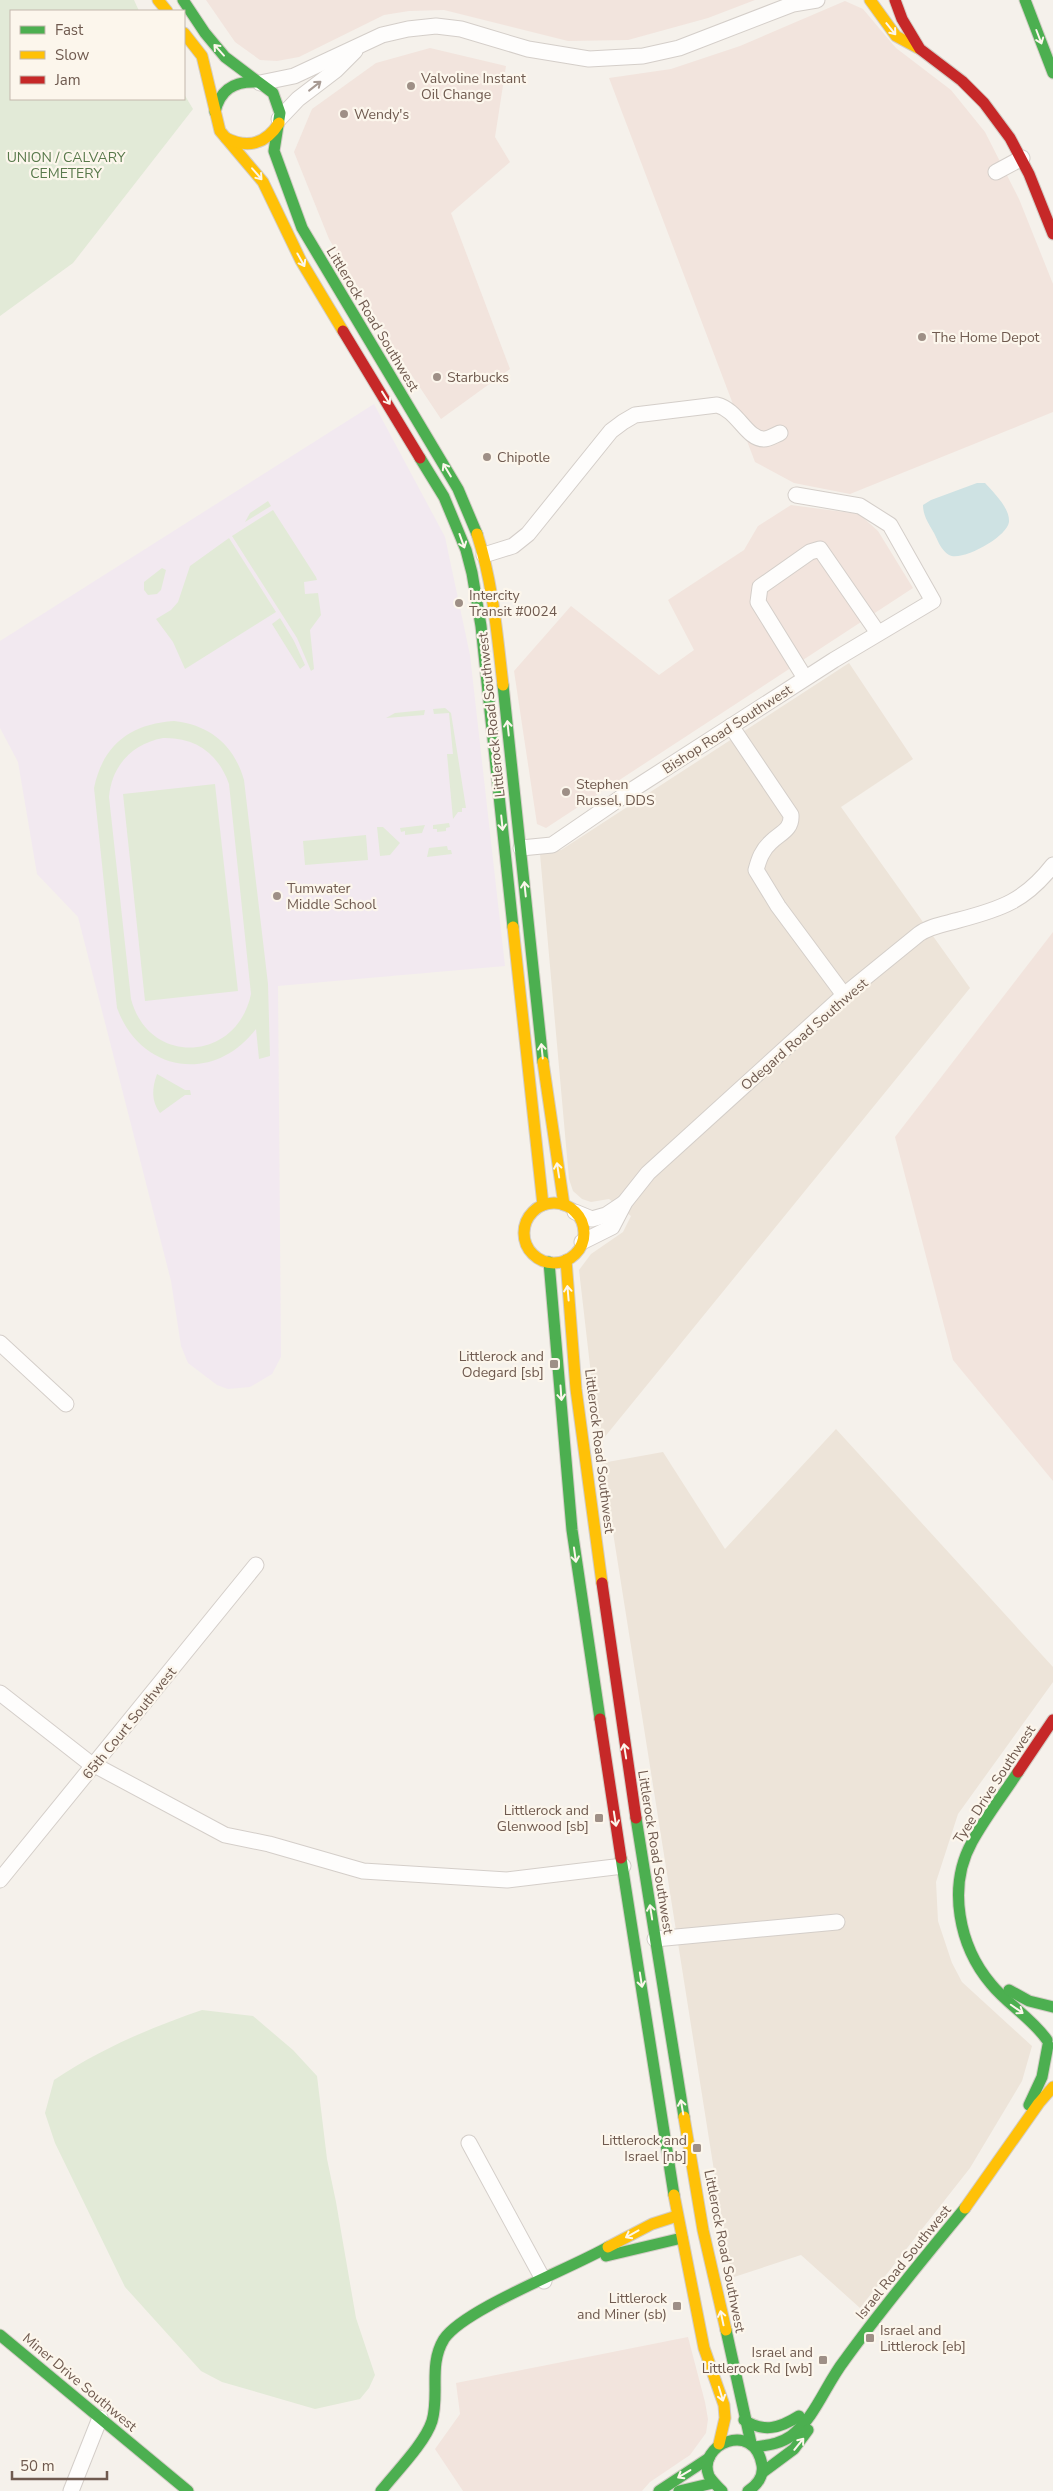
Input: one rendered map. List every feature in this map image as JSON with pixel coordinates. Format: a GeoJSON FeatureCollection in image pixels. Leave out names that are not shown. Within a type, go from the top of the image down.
{"type":"FeatureCollection","features":[{"type":"Feature","properties":{"kind":"main road"},"geometry":{"type":"LineString","coordinates":[[158,0],[166,10]]}},
{"type":"Feature","properties":{"kind":"main road","name":"Littlerock Road Southwest"},"geometry":{"type":"LineString","coordinates":[[183,0],[217,49],[273,93],[278,102],[279,121],[274,151],[276,163],[302,228],[458,489],[484,555],[498,638],[547,1100],[570,1208],[581,1221],[584,1231],[582,1242]]}},
{"type":"Feature","properties":{"kind":"main road"},"geometry":{"type":"LineString","coordinates":[[870,0],[897,37],[907,46],[920,49]]}},
{"type":"Feature","properties":{"kind":"main road"},"geometry":{"type":"LineString","coordinates":[[895,0],[902,19],[920,49],[962,81],[984,103],[1010,138],[1022,158],[1053,234]]}},
{"type":"Feature","properties":{"kind":"main road"},"geometry":{"type":"LineString","coordinates":[[1025,0],[1053,74]]}},
{"type":"Feature","properties":{"kind":"main road","name":"Littlerock Road Southwest"},"geometry":{"type":"LineString","coordinates":[[185,34],[202,56],[216,122],[226,138],[264,182],[301,261],[444,497],[466,550],[481,626],[542,1205]]}},
{"type":"Feature","properties":{"kind":"main road"},"geometry":{"type":"LineString","coordinates":[[215,112],[216,103],[228,87],[246,80],[258,82]]}},
{"type":"Feature","properties":{"kind":"main road"},"geometry":{"type":"LineString","coordinates":[[226,138],[245,146],[256,145],[274,133],[279,121]]}},
{"type":"Feature","properties":{"kind":"main road"},"geometry":{"type":"LineString","coordinates":[[570,1208],[550,1203],[542,1205],[528,1218],[524,1236],[532,1254],[549,1262],[566,1260],[576,1253],[582,1242]]}},
{"type":"Feature","properties":{"kind":"main road","name":"Littlerock Road Southwest"},"geometry":{"type":"LineString","coordinates":[[566,1260],[576,1389],[620,1714],[670,2039],[703,2230],[744,2420],[753,2445],[762,2458],[763,2472]]}},
{"type":"Feature","properties":{"kind":"main road"},"geometry":{"type":"LineString","coordinates":[[549,1262],[572,1530],[623,1866],[677,2216],[704,2348],[724,2405],[725,2418],[719,2444],[709,2458],[659,2491]]}},
{"type":"Feature","properties":{"kind":"main road","name":"Tyee Drive Southwest"},"geometry":{"type":"LineString","coordinates":[[1049,2047],[1038,2027],[1006,2001],[987,1978],[966,1946],[961,1927],[958,1888],[962,1865],[971,1843],[1053,1720]]}},
{"type":"Feature","properties":{"kind":"main road","name":"Tyee Drive Southwest"},"geometry":{"type":"LineString","coordinates":[[987,1978],[1052,2016]]}},
{"type":"Feature","properties":{"kind":"main road","name":"Israel Road Southwest"},"geometry":{"type":"LineString","coordinates":[[1012,2140],[1042,2078],[1049,2047],[1052,2016]]}},
{"type":"Feature","properties":{"kind":"main road","name":"Israel Road Southwest"},"geometry":{"type":"LineString","coordinates":[[719,2444],[735,2439],[753,2445],[777,2444],[792,2435],[818,2403],[842,2363],[894,2295],[967,2206],[1012,2140],[1039,2103],[1053,2088]]}},
{"type":"Feature","properties":{"kind":"main road"},"geometry":{"type":"LineString","coordinates":[[381,2491],[430,2430],[434,2420],[437,2398],[434,2369],[438,2351],[445,2337],[458,2325],[580,2263],[644,2227],[677,2216]]}},
{"type":"Feature","properties":{"kind":"main road"},"geometry":{"type":"LineString","coordinates":[[580,2263],[682,2238]]}},
{"type":"Feature","properties":{"kind":"main road","name":"Miner Drive Southwest"},"geometry":{"type":"LineString","coordinates":[[0,2335],[188,2491]]}},
{"type":"Feature","properties":{"kind":"main road"},"geometry":{"type":"LineString","coordinates":[[744,2420],[758,2428],[779,2428],[818,2403]]}},
{"type":"Feature","properties":{"kind":"main road","name":"Israel Road Southwest"},"geometry":{"type":"LineString","coordinates":[[750,2490],[759,2481],[763,2472],[800,2444],[807,2433],[818,2403]]}},
{"type":"Feature","properties":{"kind":"main road"},"geometry":{"type":"LineString","coordinates":[[709,2458],[709,2475],[717,2488]]}},
{"type":"Feature","properties":{"kind":"main road"},"geometry":{"type":"LineString","coordinates":[[679,2491],[698,2485],[717,2488]]}},
{"type":"Feature","properties":{"kind":"street"},"geometry":{"type":"LineString","coordinates":[[258,82],[294,76],[330,58],[358,48],[382,35],[408,29],[436,26],[462,29],[528,49],[589,59],[643,56],[679,48],[796,2],[817,0]]}},
{"type":"Feature","properties":{"kind":"street"},"geometry":{"type":"LineString","coordinates":[[279,121],[298,99],[343,64],[358,48]]}},
{"type":"Feature","properties":{"kind":"street"},"geometry":{"type":"LineString","coordinates":[[996,172],[1022,158]]}},
{"type":"Feature","properties":{"kind":"street"},"geometry":{"type":"LineString","coordinates":[[484,555],[513,546],[528,534],[611,431],[635,415],[717,405],[726,407],[733,412],[753,435],[765,439],[780,434]]}},
{"type":"Feature","properties":{"kind":"street","name":"Bishop Road Southwest"},"geometry":{"type":"LineString","coordinates":[[521,848],[552,845],[805,678],[933,601],[890,524],[860,506],[796,495]]}},
{"type":"Feature","properties":{"kind":"street"},"geometry":{"type":"LineString","coordinates":[[805,678],[758,602],[760,587],[803,556],[820,549],[878,633]]}},
{"type":"Feature","properties":{"kind":"street"},"geometry":{"type":"LineString","coordinates":[[732,726],[791,815],[792,822],[786,830],[771,842],[759,856],[756,870],[778,906],[844,995]]}},
{"type":"Feature","properties":{"kind":"street","name":"Odegard Road Southwest"},"geometry":{"type":"LineString","coordinates":[[582,1242],[612,1227],[626,1202],[648,1173],[844,995],[924,931],[993,911],[1011,903],[1022,897],[1040,881],[1053,865]]}},
{"type":"Feature","properties":{"kind":"street"},"geometry":{"type":"LineString","coordinates":[[570,1208],[592,1219],[606,1215],[626,1202]]}},
{"type":"Feature","properties":{"kind":"street"},"geometry":{"type":"LineString","coordinates":[[0,1343],[66,1404]]}},
{"type":"Feature","properties":{"kind":"street","name":"65th Court Southwest"},"geometry":{"type":"LineString","coordinates":[[0,1880],[256,1565]]}},
{"type":"Feature","properties":{"kind":"street"},"geometry":{"type":"LineString","coordinates":[[0,1693],[95,1765],[225,1835],[269,1844],[363,1871],[507,1880],[623,1866]]}},
{"type":"Feature","properties":{"kind":"street"},"geometry":{"type":"LineString","coordinates":[[655,1938],[838,1922]]}},
{"type":"Feature","properties":{"kind":"street"},"geometry":{"type":"LineString","coordinates":[[469,2143],[544,2281]]}},
{"type":"Feature","properties":{"kind":"street"},"geometry":{"type":"LineString","coordinates":[[71,2491],[100,2418]]}},
{"type":"Feature","properties":{"kind":"shaded area"},"geometry":{"type":"Polygon","coordinates":[[[206,0],[755,0],[708,18],[628,40],[568,41],[444,10],[409,11],[384,15],[299,57],[277,61],[260,60],[235,42],[206,0]]]}},
{"type":"Feature","properties":{"kind":"shaded area"},"geometry":{"type":"Polygon","coordinates":[[[845,1],[863,9],[896,48],[951,90],[985,132],[1019,199],[1053,284],[1053,412],[850,494],[794,483],[755,462],[609,78],[671,69],[740,46],[845,1]]]}},
{"type":"Feature","properties":{"kind":"shaded area"},"geometry":{"type":"Polygon","coordinates":[[[430,48],[506,66],[495,137],[510,162],[451,213],[510,369],[441,419],[403,362],[329,239],[294,152],[312,109],[376,63],[430,48]]]}},
{"type":"Feature","properties":{"kind":"shaded area","name":"Tumwater Middle School"},"geometry":{"type":"Polygon","coordinates":[[[374,404],[445,537],[470,655],[505,966],[278,986],[281,1357],[272,1374],[250,1387],[228,1389],[217,1385],[188,1363],[181,1346],[171,1281],[78,917],[37,874],[18,762],[0,728],[0,641],[374,404]]]}},
{"type":"Feature","properties":{"kind":"shaded area"},"geometry":{"type":"Polygon","coordinates":[[[977,483],[985,483],[997,496],[1007,511],[1009,522],[1001,534],[983,547],[964,555],[949,555],[942,548],[928,523],[923,505],[931,500],[977,483]]]}},
{"type":"Feature","properties":{"kind":"shaded area"},"geometry":{"type":"Polygon","coordinates":[[[791,505],[859,514],[878,531],[913,588],[546,828],[537,824],[514,671],[571,606],[659,675],[694,650],[668,600],[744,550],[758,526],[791,505]]]}},
{"type":"Feature","properties":{"kind":"shaded area"},"geometry":{"type":"Polygon","coordinates":[[[849,663],[913,759],[841,807],[970,988],[599,1444],[579,1270],[591,1254],[623,1232],[631,1216],[609,1199],[591,1202],[582,1199],[573,1191],[569,1179],[540,854],[561,850],[849,663]]]}},
{"type":"Feature","properties":{"kind":"shaded area"},"geometry":{"type":"Polygon","coordinates":[[[1053,932],[1053,1481],[953,1360],[895,1137],[1053,932]]]}},
{"type":"Feature","properties":{"kind":"shaded area"},"geometry":{"type":"Polygon","coordinates":[[[836,1429],[1053,1667],[1053,1682],[958,1814],[936,1882],[938,1921],[952,1963],[962,1982],[1032,2046],[1022,2081],[970,2168],[860,2308],[801,2255],[731,2278],[602,1463],[663,1452],[725,1549],[836,1429]]]}},
{"type":"Feature","properties":{"kind":"shaded area"},"geometry":{"type":"Polygon","coordinates":[[[688,2337],[705,2402],[708,2419],[706,2433],[690,2455],[650,2482],[642,2491],[463,2491],[435,2449],[460,2414],[456,2383],[688,2337]]]}},
{"type":"Feature","properties":{"kind":"green space","name":"UNION / CALVARY CEMETERY"},"geometry":{"type":"Polygon","coordinates":[[[0,0],[134,0],[139,10],[10,10],[10,100],[185,100],[185,96],[193,109],[73,263],[0,316],[0,0]]]}},
{"type":"Feature","properties":{"kind":"green space"},"geometry":{"type":"Polygon","coordinates":[[[268,501],[271,506],[245,522],[250,513],[268,501]]]}},
{"type":"Feature","properties":{"kind":"green space"},"geometry":{"type":"Polygon","coordinates":[[[273,510],[317,580],[304,582],[305,594],[318,593],[321,615],[310,630],[314,669],[311,671],[297,638],[232,536],[273,510]]]}},
{"type":"Feature","properties":{"kind":"green space"},"geometry":{"type":"Polygon","coordinates":[[[229,538],[276,612],[185,669],[173,642],[156,619],[171,610],[178,602],[190,566],[229,538]]]}},
{"type":"Feature","properties":{"kind":"green space"},"geometry":{"type":"Polygon","coordinates":[[[162,568],[166,570],[161,590],[157,594],[148,595],[144,590],[144,582],[162,568]]]}},
{"type":"Feature","properties":{"kind":"green space"},"geometry":{"type":"Polygon","coordinates":[[[280,618],[294,641],[305,665],[300,669],[272,624],[280,618]]]}},
{"type":"Feature","properties":{"kind":"green space"},"geometry":{"type":"Polygon","coordinates":[[[445,708],[451,713],[466,808],[462,808],[462,812],[458,812],[453,819],[447,754],[453,754],[449,713],[434,714],[433,709],[445,708]]]}},
{"type":"Feature","properties":{"kind":"green space"},"geometry":{"type":"Polygon","coordinates":[[[425,710],[424,715],[386,718],[395,713],[425,710]]]}},
{"type":"Feature","properties":{"kind":"green space"},"geometry":{"type":"Polygon","coordinates":[[[174,721],[187,723],[209,732],[227,747],[240,768],[244,780],[268,984],[270,1056],[259,1059],[256,1029],[239,1047],[220,1058],[200,1064],[180,1064],[160,1058],[143,1046],[128,1030],[117,1008],[94,788],[104,760],[112,749],[132,732],[158,723],[174,721]],[[163,738],[142,745],[125,758],[114,775],[109,797],[131,999],[141,1021],[155,1036],[173,1045],[192,1048],[212,1043],[229,1033],[243,1017],[251,994],[229,784],[219,764],[204,749],[185,740],[163,738]]]}},
{"type":"Feature","properties":{"kind":"green space"},"geometry":{"type":"Polygon","coordinates":[[[215,784],[238,991],[145,1001],[123,794],[215,784]]]}},
{"type":"Feature","properties":{"kind":"green space"},"geometry":{"type":"Polygon","coordinates":[[[449,823],[450,827],[446,828],[446,831],[437,832],[437,829],[433,829],[433,825],[449,823]]]}},
{"type":"Feature","properties":{"kind":"green space"},"geometry":{"type":"Polygon","coordinates":[[[425,825],[422,833],[405,835],[405,831],[401,832],[400,828],[425,825]]]}},
{"type":"Feature","properties":{"kind":"green space"},"geometry":{"type":"Polygon","coordinates":[[[377,827],[383,827],[400,843],[390,855],[380,856],[377,827]]]}},
{"type":"Feature","properties":{"kind":"green space"},"geometry":{"type":"Polygon","coordinates":[[[366,835],[368,860],[305,865],[303,841],[366,835]]]}},
{"type":"Feature","properties":{"kind":"green space"},"geometry":{"type":"Polygon","coordinates":[[[447,846],[452,854],[427,857],[429,848],[447,846]]]}},
{"type":"Feature","properties":{"kind":"green space"},"geometry":{"type":"Polygon","coordinates":[[[157,1074],[185,1090],[190,1090],[191,1095],[185,1095],[160,1113],[155,1104],[153,1094],[157,1074]]]}},
{"type":"Feature","properties":{"kind":"green space"},"geometry":{"type":"Polygon","coordinates":[[[202,2010],[253,2016],[293,2050],[317,2076],[327,2159],[356,2318],[375,2375],[369,2388],[360,2399],[315,2409],[222,2382],[201,2371],[125,2287],[55,2143],[45,2113],[54,2080],[126,2040],[202,2010]]]}},
{"type":"Feature","properties":{"kind":"traffic: fast"},"geometry":{"type":"LineString","coordinates":[[183,0],[205,33],[225,57],[273,93],[280,113],[274,151],[302,228],[458,489],[477,534]]}},
{"type":"Feature","properties":{"kind":"traffic: fast"},"geometry":{"type":"LineString","coordinates":[[1025,0],[1053,73]]}},
{"type":"Feature","properties":{"kind":"traffic: fast"},"geometry":{"type":"LineString","coordinates":[[215,112],[220,98],[229,88],[241,83],[256,82]]}},
{"type":"Feature","properties":{"kind":"traffic: fast"},"geometry":{"type":"LineString","coordinates":[[420,458],[444,497],[466,550],[472,573],[481,626],[513,927]]}},
{"type":"Feature","properties":{"kind":"traffic: fast"},"geometry":{"type":"LineString","coordinates":[[503,685],[543,1062]]}},
{"type":"Feature","properties":{"kind":"traffic: fast"},"geometry":{"type":"LineString","coordinates":[[549,1262],[572,1530],[600,1719]]}},
{"type":"Feature","properties":{"kind":"traffic: fast"},"geometry":{"type":"LineString","coordinates":[[1018,1772],[988,1815],[964,1859],[960,1878],[960,1916],[964,1934],[980,1969],[998,1992],[1034,2025],[1047,2040]]}},
{"type":"Feature","properties":{"kind":"traffic: fast"},"geometry":{"type":"LineString","coordinates":[[636,1818],[684,2117]]}},
{"type":"Feature","properties":{"kind":"traffic: fast"},"geometry":{"type":"LineString","coordinates":[[621,1858],[674,2195]]}},
{"type":"Feature","properties":{"kind":"traffic: fast"},"geometry":{"type":"LineString","coordinates":[[1009,1990],[1029,2001],[1053,2007]]}},
{"type":"Feature","properties":{"kind":"traffic: fast"},"geometry":{"type":"LineString","coordinates":[[1029,2105],[1042,2077],[1048,2045]]}},
{"type":"Feature","properties":{"kind":"traffic: fast"},"geometry":{"type":"LineString","coordinates":[[755,2447],[783,2441],[791,2436],[807,2420],[858,2341],[965,2208]]}},
{"type":"Feature","properties":{"kind":"traffic: fast"},"geometry":{"type":"LineString","coordinates":[[606,2256],[682,2238]]}},
{"type":"Feature","properties":{"kind":"traffic: fast"},"geometry":{"type":"LineString","coordinates":[[381,2491],[417,2448],[428,2430],[434,2411],[436,2359],[444,2339],[455,2327],[495,2302],[608,2247]]}},
{"type":"Feature","properties":{"kind":"traffic: fast"},"geometry":{"type":"LineString","coordinates":[[726,2330],[751,2443]]}},
{"type":"Feature","properties":{"kind":"traffic: fast"},"geometry":{"type":"LineString","coordinates":[[0,2335],[188,2491]]}},
{"type":"Feature","properties":{"kind":"traffic: fast"},"geometry":{"type":"LineString","coordinates":[[744,2420],[758,2427],[765,2428],[785,2424],[799,2416]]}},
{"type":"Feature","properties":{"kind":"traffic: fast"},"geometry":{"type":"LineString","coordinates":[[763,2472],[794,2449],[808,2430]]}},
{"type":"Feature","properties":{"kind":"traffic: fast"},"geometry":{"type":"LineString","coordinates":[[722,2491],[709,2476],[707,2465],[711,2455],[718,2447],[738,2440],[749,2443],[757,2451],[762,2465],[762,2473],[759,2480],[748,2491]]}},
{"type":"Feature","properties":{"kind":"traffic: fast"},"geometry":{"type":"LineString","coordinates":[[659,2491],[709,2458]]}},
{"type":"Feature","properties":{"kind":"traffic: fast"},"geometry":{"type":"LineString","coordinates":[[679,2491],[713,2483]]}},
{"type":"Feature","properties":{"kind":"traffic: slow"},"geometry":{"type":"LineString","coordinates":[[158,0],[166,10]]}},
{"type":"Feature","properties":{"kind":"traffic: slow"},"geometry":{"type":"LineString","coordinates":[[870,0],[896,36],[918,48]]}},
{"type":"Feature","properties":{"kind":"traffic: slow"},"geometry":{"type":"LineString","coordinates":[[185,34],[202,56],[220,131],[263,182],[301,261],[343,331]]}},
{"type":"Feature","properties":{"kind":"traffic: slow"},"geometry":{"type":"LineString","coordinates":[[226,138],[249,144],[268,136],[279,123]]}},
{"type":"Feature","properties":{"kind":"traffic: slow"},"geometry":{"type":"LineString","coordinates":[[477,534],[491,590],[503,685]]}},
{"type":"Feature","properties":{"kind":"traffic: slow"},"geometry":{"type":"LineString","coordinates":[[513,927],[543,1205]]}},
{"type":"Feature","properties":{"kind":"traffic: slow"},"geometry":{"type":"LineString","coordinates":[[543,1062],[564,1205]]}},
{"type":"Feature","properties":{"kind":"traffic: slow"},"geometry":{"type":"LineString","coordinates":[[554,1203],[570,1208],[575,1212],[579,1217],[584,1233],[579,1249],[575,1254],[570,1258],[554,1263],[538,1258],[533,1254],[529,1249],[524,1233],[529,1217],[533,1212],[538,1208],[554,1203]]}},
{"type":"Feature","properties":{"kind":"traffic: slow"},"geometry":{"type":"LineString","coordinates":[[566,1260],[576,1389],[602,1583]]}},
{"type":"Feature","properties":{"kind":"traffic: slow"},"geometry":{"type":"LineString","coordinates":[[965,2208],[1039,2103],[1053,2087]]}},
{"type":"Feature","properties":{"kind":"traffic: slow"},"geometry":{"type":"LineString","coordinates":[[684,2117],[703,2230],[726,2330]]}},
{"type":"Feature","properties":{"kind":"traffic: slow"},"geometry":{"type":"LineString","coordinates":[[674,2195],[704,2348],[724,2405],[725,2418],[719,2444]]}},
{"type":"Feature","properties":{"kind":"traffic: slow"},"geometry":{"type":"LineString","coordinates":[[608,2247],[652,2224],[677,2216]]}},
{"type":"Feature","properties":{"kind":"traffic: jam"},"geometry":{"type":"LineString","coordinates":[[895,0],[902,19],[920,49],[962,81],[984,103],[1010,138],[1029,174],[1053,234]]}},
{"type":"Feature","properties":{"kind":"traffic: jam"},"geometry":{"type":"LineString","coordinates":[[343,331],[420,458]]}},
{"type":"Feature","properties":{"kind":"traffic: jam"},"geometry":{"type":"LineString","coordinates":[[602,1583],[636,1818]]}},
{"type":"Feature","properties":{"kind":"traffic: jam"},"geometry":{"type":"LineString","coordinates":[[600,1719],[621,1858]]}},
{"type":"Feature","properties":{"kind":"traffic: jam"},"geometry":{"type":"LineString","coordinates":[[1018,1772],[1053,1720]]}},
{"type":"Feature","properties":{"kind":"place","name":"Valvoline Instant Oil Change"},"geometry":{"type":"Point","coordinates":[411,86]}},
{"type":"Feature","properties":{"kind":"place","name":"Wendy's"},"geometry":{"type":"Point","coordinates":[344,114]}},
{"type":"Feature","properties":{"kind":"place","name":"The Home Depot"},"geometry":{"type":"Point","coordinates":[922,337]}},
{"type":"Feature","properties":{"kind":"place","name":"Starbucks"},"geometry":{"type":"Point","coordinates":[437,377]}},
{"type":"Feature","properties":{"kind":"place","name":"Chipotle"},"geometry":{"type":"Point","coordinates":[487,457]}},
{"type":"Feature","properties":{"kind":"place","name":"Intercity Transit #0024"},"geometry":{"type":"Point","coordinates":[459,603]}},
{"type":"Feature","properties":{"kind":"place","name":"Stephen Russel, DDS"},"geometry":{"type":"Point","coordinates":[566,792]}},
{"type":"Feature","properties":{"kind":"place","name":"Tumwater Middle School"},"geometry":{"type":"Point","coordinates":[277,896]}},
{"type":"Feature","properties":{"kind":"place","name":"Littlerock and Odegard [sb]"},"geometry":{"type":"Point","coordinates":[554,1364]}},
{"type":"Feature","properties":{"kind":"place","name":"Littlerock and Glenwood [sb]"},"geometry":{"type":"Point","coordinates":[599,1818]}},
{"type":"Feature","properties":{"kind":"place","name":"Littlerock and Israel [nb]"},"geometry":{"type":"Point","coordinates":[697,2148]}},
{"type":"Feature","properties":{"kind":"place","name":"Littlerock and Miner (sb)"},"geometry":{"type":"Point","coordinates":[677,2306]}},
{"type":"Feature","properties":{"kind":"place","name":"Israel and Littlerock [eb]"},"geometry":{"type":"Point","coordinates":[870,2338]}},
{"type":"Feature","properties":{"kind":"place","name":"Israel and Littlerock Rd [wb]"},"geometry":{"type":"Point","coordinates":[823,2360]}}]}
